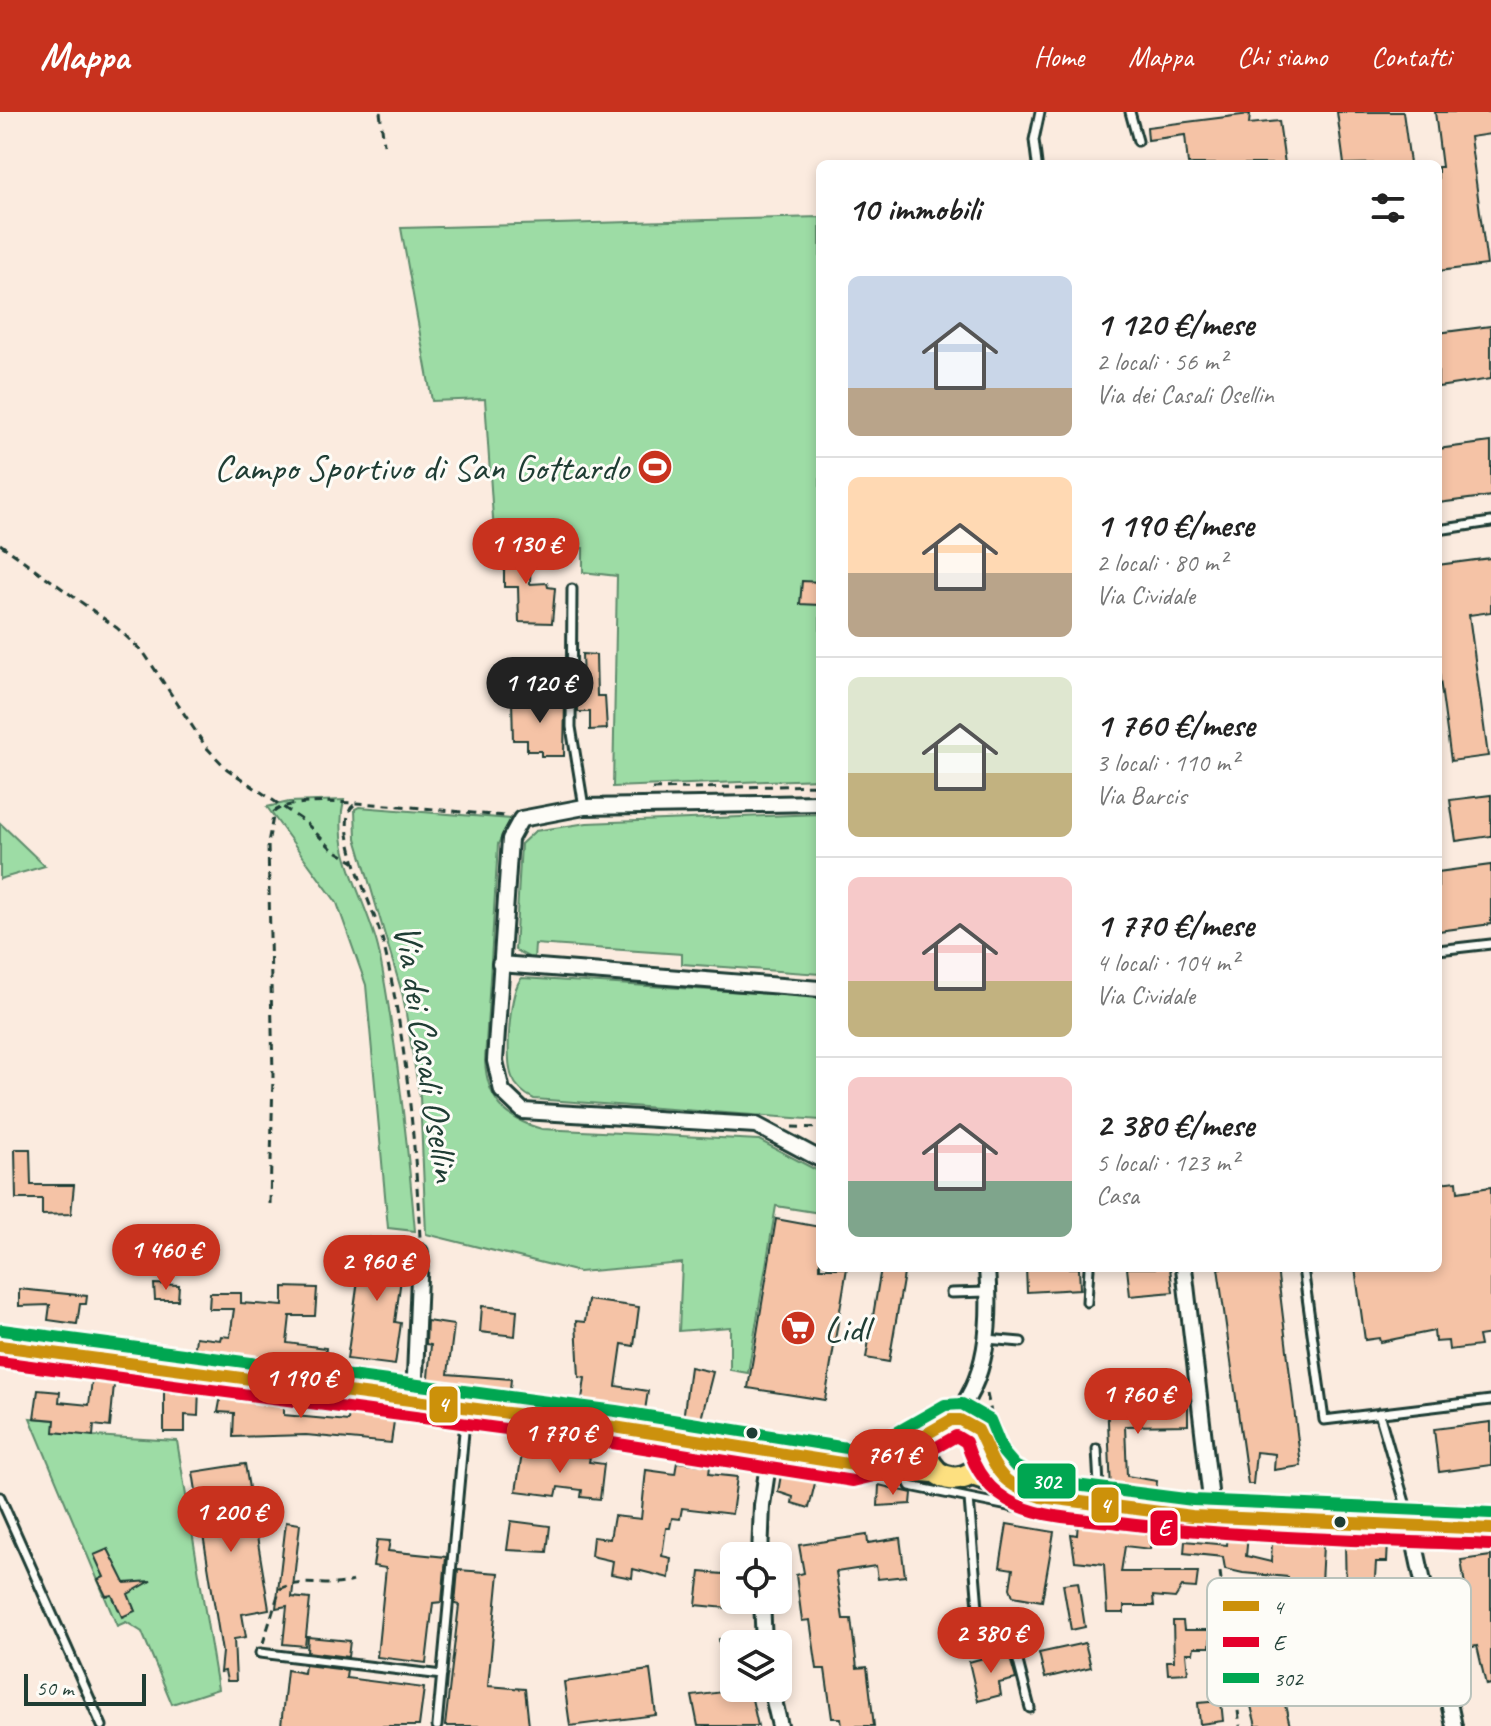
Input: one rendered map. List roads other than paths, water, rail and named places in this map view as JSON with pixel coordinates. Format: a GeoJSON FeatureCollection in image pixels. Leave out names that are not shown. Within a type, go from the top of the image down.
{"type":"FeatureCollection","features":[{"type":"Feature","properties":{"kind":"main road"},"geometry":{"type":"LineString","coordinates":[[0,1346],[770,1451],[902,1470],[944,1481],[973,1474],[1031,1494],[1100,1506],[1213,1517],[1491,1529]]}},
{"type":"Feature","properties":{"kind":"main road"},"geometry":{"type":"LineString","coordinates":[[854,1465],[888,1456],[951,1420],[960,1420],[986,1426],[985,1451],[973,1474]]}},
{"type":"Feature","properties":{"kind":"main road"},"geometry":{"type":"LineString","coordinates":[[930,1433],[926,1457],[944,1481]]}},
{"type":"Feature","properties":{"kind":"main road"},"geometry":{"type":"LineString","coordinates":[[985,1451],[996,1469],[1031,1494]]}},
{"type":"Feature","properties":{"kind":"street"},"geometry":{"type":"LineString","coordinates":[[816,803],[584,807],[533,814],[521,819],[511,832],[500,964],[496,1071],[502,1091],[523,1111],[756,1125],[816,1157]]}},
{"type":"Feature","properties":{"kind":"street"},"geometry":{"type":"LineString","coordinates":[[500,964],[816,989]]}},
{"type":"Feature","properties":{"kind":"street"},"geometry":{"type":"LineString","coordinates":[[414,1401],[420,1252]]}},
{"type":"Feature","properties":{"kind":"street"},"geometry":{"type":"LineString","coordinates":[[951,1420],[969,1397],[987,1339],[987,1272]]}},
{"type":"Feature","properties":{"kind":"street"},"geometry":{"type":"LineString","coordinates":[[1184,1272],[1213,1517]]}},
{"type":"Feature","properties":{"kind":"street"},"geometry":{"type":"LineString","coordinates":[[969,1397],[986,1426]]}},
{"type":"Feature","properties":{"kind":"street"},"geometry":{"type":"LineString","coordinates":[[761,1542],[770,1451]]}},
{"type":"Feature","properties":{"kind":"street"},"geometry":{"type":"LineString","coordinates":[[1411,1526],[1422,1578]]}},
{"type":"Feature","properties":{"kind":"street"},"geometry":{"type":"LineString","coordinates":[[774,1702],[780,1726]]}},
{"type":"Feature","properties":{"kind":"street"},"geometry":{"type":"LineString","coordinates":[[1450,1706],[1454,1726]]}},
{"type":"Feature","properties":{"kind":"lane"},"geometry":{"type":"LineString","coordinates":[[1036,160],[1034,140],[1040,112]]}},
{"type":"Feature","properties":{"kind":"lane"},"geometry":{"type":"LineString","coordinates":[[1130,112],[1138,141]]}},
{"type":"Feature","properties":{"kind":"lane"},"geometry":{"type":"LineString","coordinates":[[1442,529],[1491,522]]}},
{"type":"Feature","properties":{"kind":"lane"},"geometry":{"type":"LineString","coordinates":[[572,589],[571,727],[584,807]]}},
{"type":"Feature","properties":{"kind":"lane"},"geometry":{"type":"LineString","coordinates":[[1442,950],[1491,944]]}},
{"type":"Feature","properties":{"kind":"lane"},"geometry":{"type":"LineString","coordinates":[[1087,1302],[1089,1272]]}},
{"type":"Feature","properties":{"kind":"lane"},"geometry":{"type":"LineString","coordinates":[[1304,1272],[1324,1420],[1491,1400]]}},
{"type":"Feature","properties":{"kind":"lane"},"geometry":{"type":"LineString","coordinates":[[951,1293],[989,1292]]}},
{"type":"Feature","properties":{"kind":"lane"},"geometry":{"type":"LineString","coordinates":[[987,1339],[1021,1342]]}},
{"type":"Feature","properties":{"kind":"lane"},"geometry":{"type":"LineString","coordinates":[[437,1726],[466,1408]]}},
{"type":"Feature","properties":{"kind":"lane"},"geometry":{"type":"LineString","coordinates":[[1379,1413],[1411,1526]]}},
{"type":"Feature","properties":{"kind":"lane"},"geometry":{"type":"LineString","coordinates":[[1097,1449],[1100,1506]]}},
{"type":"Feature","properties":{"kind":"lane"},"geometry":{"type":"LineString","coordinates":[[944,1481],[969,1499],[1013,1507],[1031,1494]]}},
{"type":"Feature","properties":{"kind":"lane"},"geometry":{"type":"LineString","coordinates":[[0,1497],[102,1726]]}},
{"type":"Feature","properties":{"kind":"lane"},"geometry":{"type":"LineString","coordinates":[[969,1499],[978,1608],[987,1622],[1013,1642],[1030,1708]]}},
{"type":"Feature","properties":{"kind":"lane"},"geometry":{"type":"LineString","coordinates":[[260,1653],[442,1675]]}},
{"type":"Feature","properties":{"kind":"place","name":"Campo Sportivo di San Gottardo"},"geometry":{"type":"Point","coordinates":[655,467]}},
{"type":"Feature","properties":{"kind":"place","name":"Lidl"},"geometry":{"type":"Point","coordinates":[798,1328]}}]}
